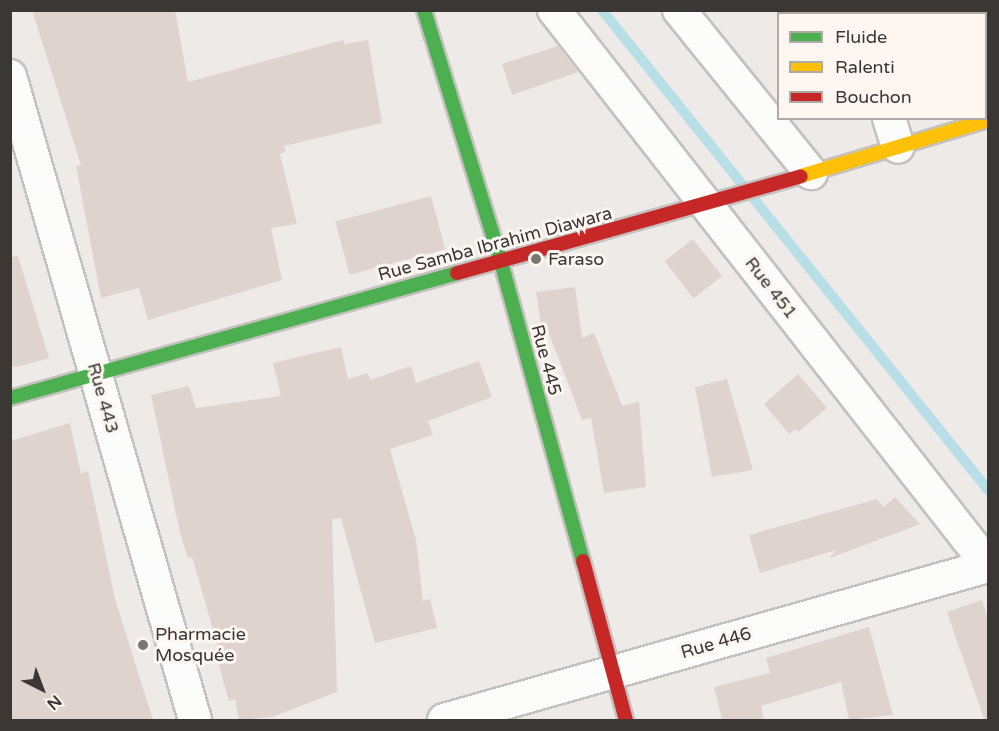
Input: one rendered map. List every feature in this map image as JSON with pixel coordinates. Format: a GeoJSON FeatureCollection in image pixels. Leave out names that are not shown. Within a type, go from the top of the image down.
{"type":"FeatureCollection","features":[{"type":"Feature","properties":{"kind":"street","name":"Rue 445"},"geometry":{"type":"LineString","coordinates":[[424,10],[501,262],[611,673],[626,720]]}},
{"type":"Feature","properties":{"kind":"street","name":"Rue 451"},"geometry":{"type":"LineString","coordinates":[[554,10],[988,565]]}},
{"type":"Feature","properties":{"kind":"street"},"geometry":{"type":"LineString","coordinates":[[679,10],[811,173]]}},
{"type":"Feature","properties":{"kind":"street","name":"Rue 443"},"geometry":{"type":"LineString","coordinates":[[10,76],[195,720]]}},
{"type":"Feature","properties":{"kind":"street","name":"Rue Samba Ibrahim Diawara"},"geometry":{"type":"LineString","coordinates":[[10,398],[95,372],[501,262],[811,173],[894,133],[988,120]]}},
{"type":"Feature","properties":{"kind":"street","name":"Rue 446"},"geometry":{"type":"LineString","coordinates":[[444,720],[988,565]]}},
{"type":"Feature","properties":{"kind":"building"},"geometry":{"type":"Polygon","coordinates":[[[32,10],[175,10],[188,82],[343,40],[344,44],[368,40],[382,123],[284,146],[286,152],[280,154],[297,224],[271,228],[282,280],[148,320],[139,288],[101,298],[76,166],[81,165],[32,10]]]}},
{"type":"Feature","properties":{"kind":"building"},"geometry":{"type":"Polygon","coordinates":[[[558,46],[578,72],[512,95],[502,64],[558,46]]]}},
{"type":"Feature","properties":{"kind":"building"},"geometry":{"type":"Polygon","coordinates":[[[431,196],[445,249],[350,275],[335,222],[431,196]]]}},
{"type":"Feature","properties":{"kind":"building"},"geometry":{"type":"Polygon","coordinates":[[[693,239],[722,276],[694,298],[665,261],[693,239]]]}},
{"type":"Feature","properties":{"kind":"building"},"geometry":{"type":"Polygon","coordinates":[[[18,256],[49,358],[17,367],[10,366],[10,257],[18,256]]]}},
{"type":"Feature","properties":{"kind":"building"},"geometry":{"type":"Polygon","coordinates":[[[575,287],[582,338],[594,333],[622,406],[639,402],[646,487],[604,493],[591,418],[582,420],[548,331],[542,332],[536,292],[575,287]]]}},
{"type":"Feature","properties":{"kind":"building"},"geometry":{"type":"Polygon","coordinates":[[[341,347],[348,379],[368,373],[370,380],[411,366],[416,383],[479,361],[492,397],[428,421],[433,435],[390,449],[416,540],[423,601],[430,599],[437,628],[375,643],[341,518],[332,519],[337,692],[272,717],[239,720],[235,699],[229,701],[215,651],[219,650],[192,557],[188,558],[180,533],[151,395],[189,386],[196,408],[281,396],[273,363],[341,347]]]}},
{"type":"Feature","properties":{"kind":"building"},"geometry":{"type":"Polygon","coordinates":[[[798,374],[827,408],[798,432],[796,429],[789,434],[764,404],[798,374]]]}},
{"type":"Feature","properties":{"kind":"building"},"geometry":{"type":"Polygon","coordinates":[[[727,379],[753,470],[712,477],[695,387],[727,379]]]}},
{"type":"Feature","properties":{"kind":"building"},"geometry":{"type":"Polygon","coordinates":[[[70,423],[81,474],[88,471],[115,599],[153,720],[10,720],[10,441],[70,423]]]}},
{"type":"Feature","properties":{"kind":"building"},"geometry":{"type":"Polygon","coordinates":[[[895,497],[920,524],[830,558],[836,550],[760,573],[749,535],[877,499],[884,507],[895,497]]]}},
{"type":"Feature","properties":{"kind":"building"},"geometry":{"type":"Polygon","coordinates":[[[982,600],[988,618],[988,718],[984,719],[947,612],[982,600]]]}},
{"type":"Feature","properties":{"kind":"building"},"geometry":{"type":"Polygon","coordinates":[[[869,627],[893,715],[849,720],[841,682],[761,706],[764,720],[722,720],[714,687],[770,673],[766,658],[869,627]]]}},
{"type":"Feature","properties":{"kind":"waterway"},"geometry":{"type":"LineString","coordinates":[[602,10],[988,490]]}},
{"type":"Feature","properties":{"kind":"traffic: fast"},"geometry":{"type":"LineString","coordinates":[[424,10],[501,262],[583,561]]}},
{"type":"Feature","properties":{"kind":"traffic: fast"},"geometry":{"type":"LineString","coordinates":[[10,398],[457,273]]}},
{"type":"Feature","properties":{"kind":"traffic: slow"},"geometry":{"type":"LineString","coordinates":[[801,176],[988,120]]}},
{"type":"Feature","properties":{"kind":"traffic: jam"},"geometry":{"type":"LineString","coordinates":[[457,273],[801,176]]}},
{"type":"Feature","properties":{"kind":"traffic: jam"},"geometry":{"type":"LineString","coordinates":[[583,561],[626,720]]}},
{"type":"Feature","properties":{"kind":"place","name":"Faraso"},"geometry":{"type":"Point","coordinates":[536,259]}},
{"type":"Feature","properties":{"kind":"place","name":"Pharmacie Mosquée"},"geometry":{"type":"Point","coordinates":[143,645]}}]}
